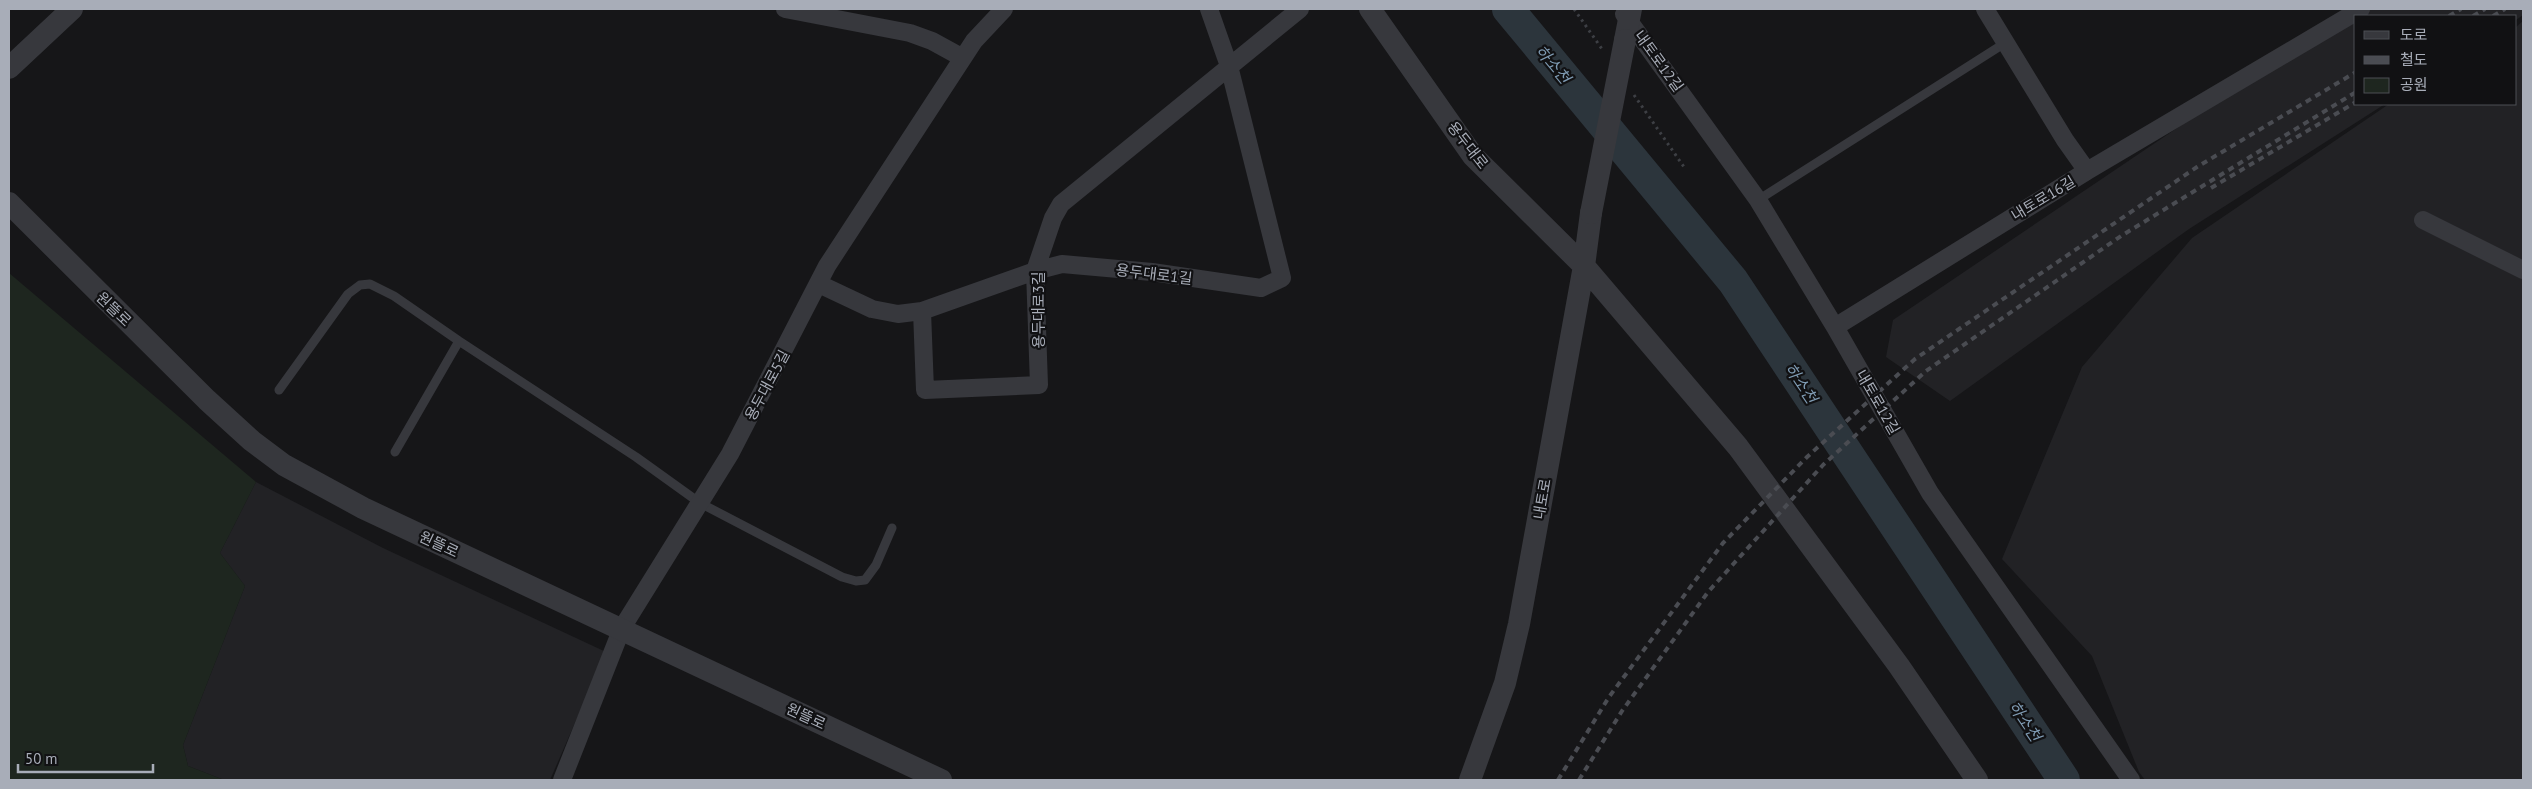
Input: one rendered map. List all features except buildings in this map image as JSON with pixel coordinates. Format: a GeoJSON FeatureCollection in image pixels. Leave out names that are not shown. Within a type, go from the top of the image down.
{"type":"FeatureCollection","features":[{"type":"Feature","properties":{"kind":"street"},"geometry":{"type":"LineString","coordinates":[[9,68],[72,9]]}},
{"type":"Feature","properties":{"kind":"street"},"geometry":{"type":"LineString","coordinates":[[785,9],[910,33],[932,41],[963,58]]}},
{"type":"Feature","properties":{"kind":"street","name":"용두대로5길"},"geometry":{"type":"LineString","coordinates":[[562,780],[622,628],[730,454],[827,266],[974,41],[1004,9]]}},
{"type":"Feature","properties":{"kind":"street"},"geometry":{"type":"LineString","coordinates":[[1209,9],[1229,66]]}},
{"type":"Feature","properties":{"kind":"street","name":"용두대로3길"},"geometry":{"type":"LineString","coordinates":[[922,311],[925,390],[1039,386],[1035,271],[1053,218],[1061,204],[1300,9]]}},
{"type":"Feature","properties":{"kind":"street","name":"용두대로"},"geometry":{"type":"LineString","coordinates":[[1370,9],[1473,156],[1584,266],[1738,447],[1899,666],[1977,780]]}},
{"type":"Feature","properties":{"kind":"street","name":"내토로16길"},"geometry":{"type":"LineString","coordinates":[[1835,327],[2087,171],[2065,140],[1985,9]]}},
{"type":"Feature","properties":{"kind":"street"},"geometry":{"type":"LineString","coordinates":[[2087,171],[2361,9]]}},
{"type":"Feature","properties":{"kind":"street","name":"내토로"},"geometry":{"type":"LineString","coordinates":[[1470,780],[1493,721],[1519,624],[1584,266],[1591,213],[1626,19]]}},
{"type":"Feature","properties":{"kind":"street","name":"내토로12길"},"geometry":{"type":"LineString","coordinates":[[1626,19],[1758,200],[1835,327],[1930,493],[2131,780]]}},
{"type":"Feature","properties":{"kind":"street","name":"용두대로1길"},"geometry":{"type":"LineString","coordinates":[[819,284],[872,309],[898,314],[922,311],[1035,271],[1062,264],[1152,272],[1261,288],[1282,278],[1229,66]]}},
{"type":"Feature","properties":{"kind":"street","name":"원뜰로"},"geometry":{"type":"LineString","coordinates":[[9,203],[207,400],[252,441],[284,465],[363,508],[622,628],[941,780]]}},
{"type":"Feature","properties":{"kind":"street"},"geometry":{"type":"LineString","coordinates":[[2423,220],[2523,270]]}},
{"type":"Feature","properties":{"kind":"lane"},"geometry":{"type":"LineString","coordinates":[[1758,200],[2006,43]]}},
{"type":"Feature","properties":{"kind":"lane"},"geometry":{"type":"LineString","coordinates":[[280,390],[348,294],[360,284],[370,284],[394,296],[459,341],[560,406],[700,503],[842,577],[856,581],[865,580],[876,565],[892,528]]}},
{"type":"Feature","properties":{"kind":"lane"},"geometry":{"type":"LineString","coordinates":[[395,452],[459,341]]}},
{"type":"Feature","properties":{"kind":"shaded area"},"geometry":{"type":"Polygon","coordinates":[[[2368,9],[2523,9],[2523,15],[2517,19],[2517,15],[2358,15],[2368,9]]]}},
{"type":"Feature","properties":{"kind":"shaded area"},"geometry":{"type":"Polygon","coordinates":[[[2354,17],[2354,105],[2383,105],[2189,229],[1950,401],[1886,357],[1893,320],[2195,116],[2354,17]]]}},
{"type":"Feature","properties":{"kind":"shaded area"},"geometry":{"type":"Polygon","coordinates":[[[2523,21],[2523,780],[2145,780],[2139,772],[2092,656],[2002,559],[2082,367],[2192,238],[2388,105],[2517,105],[2517,26],[2523,21]]]}},
{"type":"Feature","properties":{"kind":"shaded area"},"geometry":{"type":"Polygon","coordinates":[[[256,482],[383,548],[606,652],[550,780],[224,780],[188,766],[183,745],[245,586],[220,553],[256,482]]]}},
{"type":"Feature","properties":{"kind":"green space"},"geometry":{"type":"Polygon","coordinates":[[[9,273],[256,482],[220,553],[245,586],[183,745],[188,766],[224,780],[9,780],[9,273]]]}},
{"type":"Feature","properties":{"kind":"waterway","name":"하소천"},"geometry":{"type":"LineString","coordinates":[[1508,9],[1733,281],[2064,780]]}},
{"type":"Feature","properties":{"kind":"railway"},"geometry":{"type":"LineString","coordinates":[[2451,15],[2461,9]]}},
{"type":"Feature","properties":{"kind":"railway"},"geometry":{"type":"LineString","coordinates":[[2475,15],[2485,9]]}},
{"type":"Feature","properties":{"kind":"railway"},"geometry":{"type":"LineString","coordinates":[[2495,15],[2505,9]]}},
{"type":"Feature","properties":{"kind":"railway"},"geometry":{"type":"LineString","coordinates":[[1558,780],[1609,697],[1723,543],[1807,457],[1915,359],[2197,167],[2354,73]]}},
{"type":"Feature","properties":{"kind":"railway"},"geometry":{"type":"LineString","coordinates":[[1579,780],[1622,711],[1708,592],[1823,465],[1926,371],[2121,236],[2354,93]]}},
{"type":"Feature","properties":{"kind":"railway"},"geometry":{"type":"LineString","coordinates":[[2211,188],[2354,103]]}}]}
